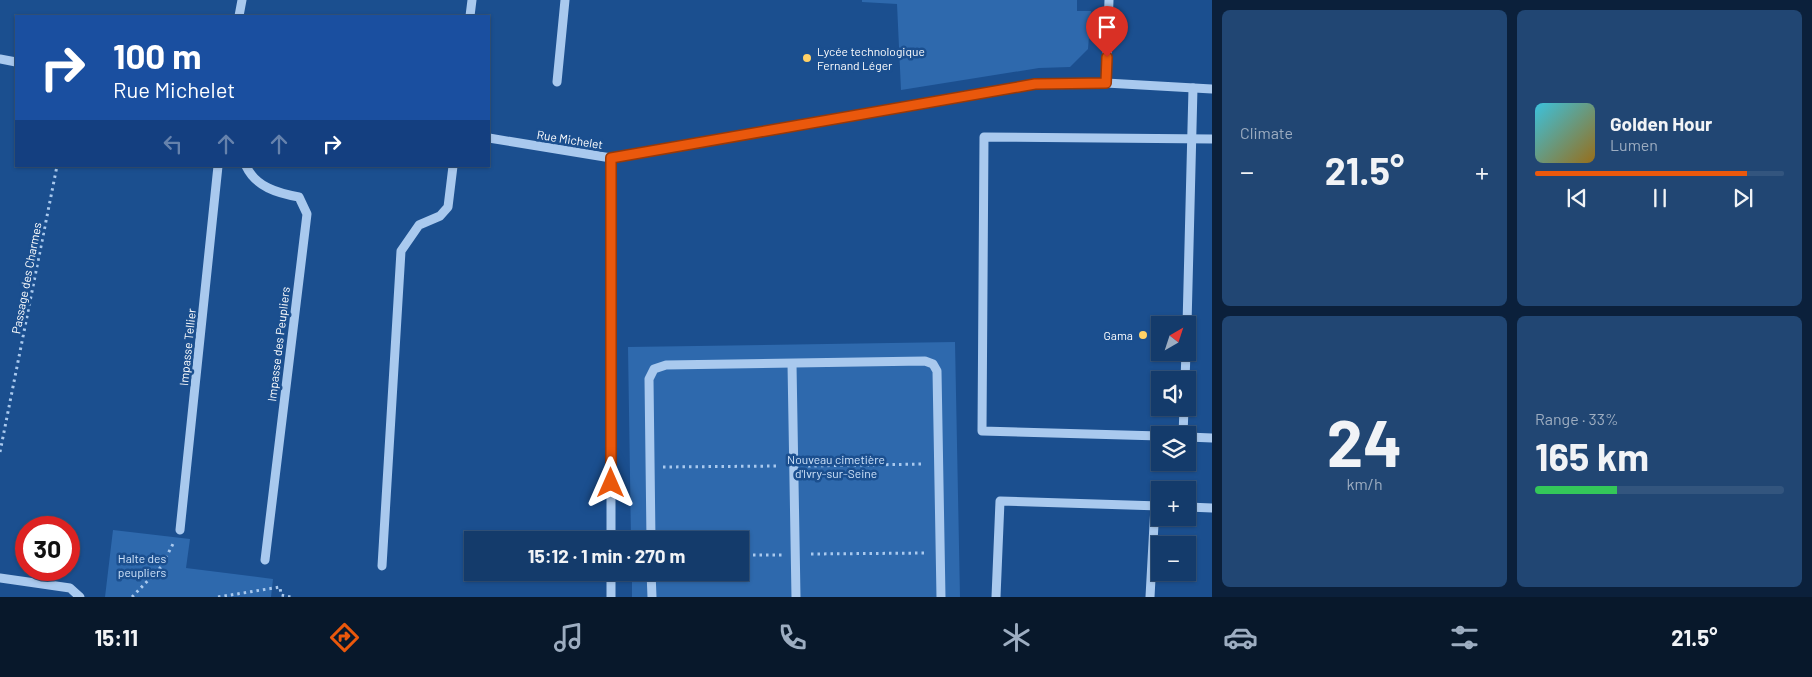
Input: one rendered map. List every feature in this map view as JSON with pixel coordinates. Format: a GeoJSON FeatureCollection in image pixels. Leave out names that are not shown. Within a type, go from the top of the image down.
{"type":"FeatureCollection","features":[{"type":"Feature","properties":{"kind":"street"},"geometry":{"type":"LineString","coordinates":[[239,15],[242,0]]}},
{"type":"Feature","properties":{"kind":"street"},"geometry":{"type":"LineString","coordinates":[[470,15],[472,0]]}},
{"type":"Feature","properties":{"kind":"street"},"geometry":{"type":"LineString","coordinates":[[557,82],[565,0]]}},
{"type":"Feature","properties":{"kind":"street"},"geometry":{"type":"LineString","coordinates":[[1106,83],[1110,0]]}},
{"type":"Feature","properties":{"kind":"street"},"geometry":{"type":"LineString","coordinates":[[0,59],[15,62]]}},
{"type":"Feature","properties":{"kind":"street","name":"Rue Michelet"},"geometry":{"type":"LineString","coordinates":[[490,138],[611,158],[1035,84],[1106,83],[1212,89]]}},
{"type":"Feature","properties":{"kind":"street"},"geometry":{"type":"LineString","coordinates":[[1187,316],[1193,88]]}},
{"type":"Feature","properties":{"kind":"street"},"geometry":{"type":"LineString","coordinates":[[1151,436],[982,431],[984,137],[1212,139]]}},
{"type":"Feature","properties":{"kind":"street"},"geometry":{"type":"LineString","coordinates":[[611,158],[611,531]]}},
{"type":"Feature","properties":{"kind":"street","name":"Impasse Tellier"},"geometry":{"type":"LineString","coordinates":[[180,530],[218,167]]}},
{"type":"Feature","properties":{"kind":"street","name":"Impasse des Peupliers"},"geometry":{"type":"LineString","coordinates":[[246,167],[252,178],[278,194],[299,197],[307,214],[265,560]]}},
{"type":"Feature","properties":{"kind":"street"},"geometry":{"type":"LineString","coordinates":[[382,566],[401,250],[419,225],[440,216],[448,207],[453,167]]}},
{"type":"Feature","properties":{"kind":"street"},"geometry":{"type":"LineString","coordinates":[[651,531],[649,380],[654,369],[666,366],[925,360],[936,367],[941,597]]}},
{"type":"Feature","properties":{"kind":"street"},"geometry":{"type":"LineString","coordinates":[[792,364],[796,597]]}},
{"type":"Feature","properties":{"kind":"street"},"geometry":{"type":"LineString","coordinates":[[1196,437],[1212,438]]}},
{"type":"Feature","properties":{"kind":"street"},"geometry":{"type":"LineString","coordinates":[[996,597],[1000,501],[1151,506]]}},
{"type":"Feature","properties":{"kind":"street"},"geometry":{"type":"LineString","coordinates":[[1196,507],[1212,508]]}},
{"type":"Feature","properties":{"kind":"street"},"geometry":{"type":"LineString","coordinates":[[1150,597],[1155,526]]}},
{"type":"Feature","properties":{"kind":"street"},"geometry":{"type":"LineString","coordinates":[[0,578],[70,588],[80,597]]}},
{"type":"Feature","properties":{"kind":"street"},"geometry":{"type":"LineString","coordinates":[[611,581],[611,597]]}},
{"type":"Feature","properties":{"kind":"street"},"geometry":{"type":"LineString","coordinates":[[651,581],[652,597]]}},
{"type":"Feature","properties":{"kind":"path","name":"Passage des Charmes"},"geometry":{"type":"LineString","coordinates":[[0,452],[57,167]]}},
{"type":"Feature","properties":{"kind":"path"},"geometry":{"type":"LineString","coordinates":[[132,597],[161,567],[180,530]]}},
{"type":"Feature","properties":{"kind":"path"},"geometry":{"type":"LineString","coordinates":[[749,555],[941,553]]}},
{"type":"Feature","properties":{"kind":"path"},"geometry":{"type":"LineString","coordinates":[[218,597],[280,587],[281,595],[291,597]]}},
{"type":"Feature","properties":{"kind":"green space"},"geometry":{"type":"Polygon","coordinates":[[[862,0],[1077,0],[1077,11],[1091,11],[1088,49],[1070,67],[1039,68],[901,90],[897,4],[862,2],[862,0]]]}},
{"type":"Feature","properties":{"kind":"green space","name":"Nouveau cimetière d'Ivry-sur-Seine"},"geometry":{"type":"Polygon","coordinates":[[[955,342],[960,597],[632,597],[632,581],[749,581],[749,531],[631,531],[628,347],[955,342]]]}},
{"type":"Feature","properties":{"kind":"green space","name":"Halte des peupliers"},"geometry":{"type":"Polygon","coordinates":[[[113,530],[190,539],[186,568],[273,579],[271,597],[105,597],[113,530]]]}},
{"type":"Feature","properties":{"kind":"place","name":"Lycée technologique Fernand Léger"},"geometry":{"type":"Point","coordinates":[807,58]}},
{"type":"Feature","properties":{"kind":"place","name":"Gama"},"geometry":{"type":"Point","coordinates":[1143,335]}},
{"type":"Feature","properties":{"kind":"route"},"geometry":{"type":"LineString","coordinates":[[611,483],[611,158],[1035,84],[1106,83],[1107,57]]}}]}
